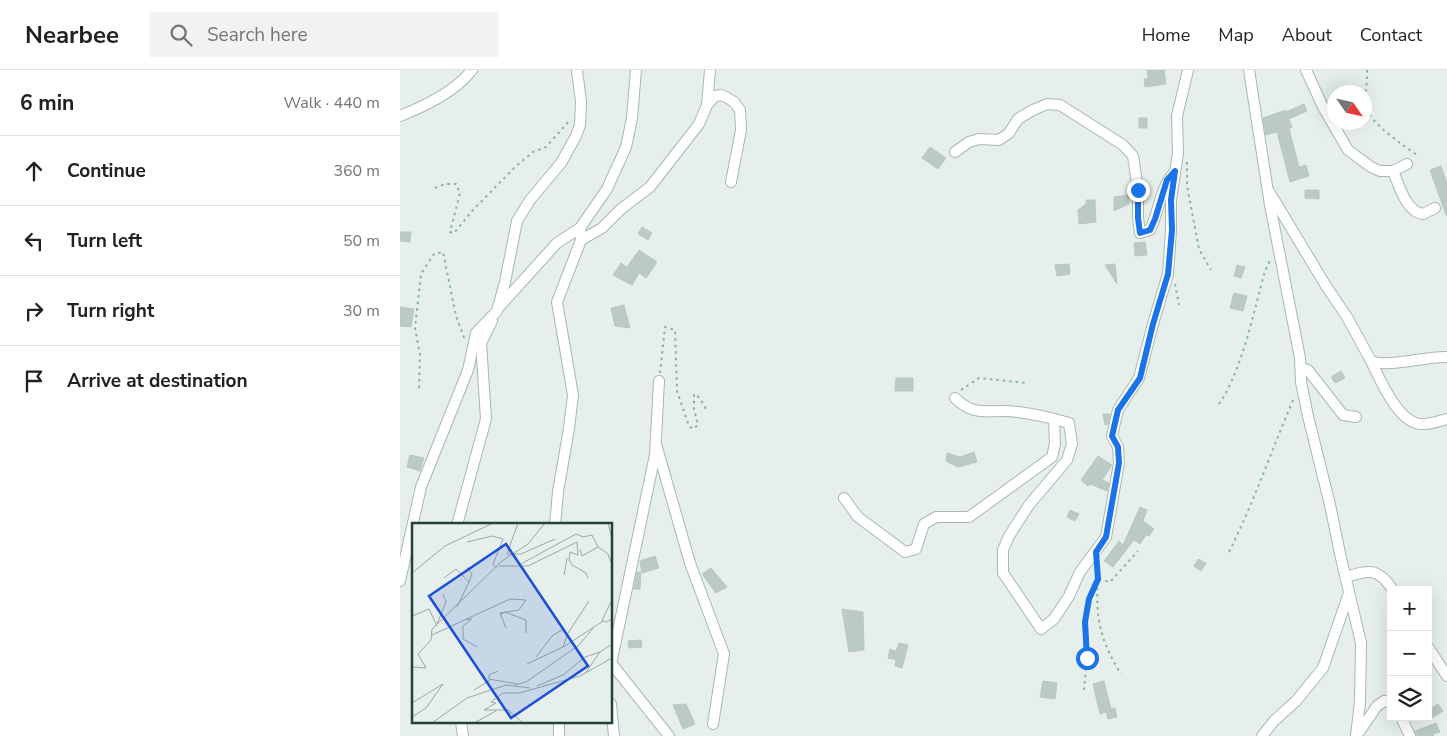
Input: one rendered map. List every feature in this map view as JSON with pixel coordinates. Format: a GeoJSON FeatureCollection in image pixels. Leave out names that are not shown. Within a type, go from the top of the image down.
{"type":"FeatureCollection","features":[{"type":"Feature","properties":{"kind":"street"},"geometry":{"type":"LineString","coordinates":[[400,116],[438,98],[456,86],[472,70]]}},
{"type":"Feature","properties":{"kind":"street"},"geometry":{"type":"LineString","coordinates":[[458,523],[486,419],[481,343],[497,311],[505,282],[517,221],[568,152],[580,125],[581,102],[577,70]]}},
{"type":"Feature","properties":{"kind":"street"},"geometry":{"type":"LineString","coordinates":[[413,523],[421,487],[468,370],[476,333],[557,243],[580,228],[607,189],[626,147],[632,118],[636,70]]}},
{"type":"Feature","properties":{"kind":"street"},"geometry":{"type":"LineString","coordinates":[[581,240],[602,228],[621,209],[650,187],[699,124],[707,105],[710,70]]}},
{"type":"Feature","properties":{"kind":"street"},"geometry":{"type":"LineString","coordinates":[[955,398],[965,408],[982,411],[1015,411],[1069,423],[1072,444],[1067,460],[1029,504],[1009,536],[1003,550],[1003,573],[1041,629],[1054,619],[1069,596],[1080,572],[1106,537],[1119,463],[1118,447],[1112,436],[1118,410],[1140,378],[1168,274],[1172,230],[1171,200],[1178,153],[1178,116],[1188,70]]}},
{"type":"Feature","properties":{"kind":"street"},"geometry":{"type":"LineString","coordinates":[[1248,70],[1267,188],[1301,368],[1301,382],[1361,643],[1360,702],[1356,736]]}},
{"type":"Feature","properties":{"kind":"street"},"geometry":{"type":"LineString","coordinates":[[1306,70],[1323,107],[1348,150],[1371,167],[1380,171],[1393,171],[1407,164]]}},
{"type":"Feature","properties":{"kind":"street"},"geometry":{"type":"LineString","coordinates":[[707,105],[715,96],[721,95],[734,102],[740,110],[741,130],[730,182]]}},
{"type":"Feature","properties":{"kind":"street"},"geometry":{"type":"LineString","coordinates":[[955,152],[969,142],[979,139],[999,140],[1010,133],[1018,119],[1033,110],[1047,104],[1060,105],[1122,145],[1133,156],[1138,190],[1140,233],[1150,230],[1167,180],[1175,171]]}},
{"type":"Feature","properties":{"kind":"street"},"geometry":{"type":"LineString","coordinates":[[1393,171],[1407,202],[1415,211],[1423,214],[1435,208]]}},
{"type":"Feature","properties":{"kind":"street"},"geometry":{"type":"LineString","coordinates":[[1267,188],[1326,286],[1347,317],[1391,399],[1407,418],[1419,424],[1447,418]]}},
{"type":"Feature","properties":{"kind":"street"},"geometry":{"type":"LineString","coordinates":[[555,523],[573,395],[557,302],[581,240],[580,228]]}},
{"type":"Feature","properties":{"kind":"street"},"geometry":{"type":"LineString","coordinates":[[1371,361],[1381,363],[1435,356],[1447,357]]}},
{"type":"Feature","properties":{"kind":"street"},"geometry":{"type":"LineString","coordinates":[[1301,368],[1308,370],[1343,414],[1356,417]]}},
{"type":"Feature","properties":{"kind":"street"},"geometry":{"type":"LineString","coordinates":[[612,659],[655,454],[659,381]]}},
{"type":"Feature","properties":{"kind":"street"},"geometry":{"type":"LineString","coordinates":[[844,498],[858,517],[905,552],[916,550],[924,524],[936,517],[970,517],[1052,456],[1055,444],[1054,419]]}},
{"type":"Feature","properties":{"kind":"street"},"geometry":{"type":"LineString","coordinates":[[656,444],[690,563],[724,654],[713,724]]}},
{"type":"Feature","properties":{"kind":"street"},"geometry":{"type":"LineString","coordinates":[[400,581],[412,527]]}},
{"type":"Feature","properties":{"kind":"street"},"geometry":{"type":"LineString","coordinates":[[1346,577],[1367,570],[1385,578],[1390,586]]}},
{"type":"Feature","properties":{"kind":"street"},"geometry":{"type":"LineString","coordinates":[[1262,736],[1274,721],[1296,701],[1323,668],[1349,592]]}},
{"type":"Feature","properties":{"kind":"street"},"geometry":{"type":"LineString","coordinates":[[1432,653],[1447,676]]}},
{"type":"Feature","properties":{"kind":"street"},"geometry":{"type":"LineString","coordinates":[[612,665],[668,736]]}},
{"type":"Feature","properties":{"kind":"street"},"geometry":{"type":"LineString","coordinates":[[1356,736],[1377,706],[1384,700],[1387,701]]}},
{"type":"Feature","properties":{"kind":"street"},"geometry":{"type":"LineString","coordinates":[[612,715],[614,736]]}},
{"type":"Feature","properties":{"kind":"street"},"geometry":{"type":"LineString","coordinates":[[1272,736],[1274,721]]}},
{"type":"Feature","properties":{"kind":"street"},"geometry":{"type":"LineString","coordinates":[[1403,721],[1410,736]]}},
{"type":"Feature","properties":{"kind":"path"},"geometry":{"type":"LineString","coordinates":[[1367,70],[1366,100],[1368,114],[1377,124],[1417,155]]}},
{"type":"Feature","properties":{"kind":"path"},"geometry":{"type":"LineString","coordinates":[[435,188],[445,184],[456,184],[460,193],[450,232],[454,233],[473,210],[515,167],[533,152],[546,147],[574,116],[581,114]]}},
{"type":"Feature","properties":{"kind":"path"},"geometry":{"type":"LineString","coordinates":[[1187,160],[1187,186],[1199,249],[1211,270]]}},
{"type":"Feature","properties":{"kind":"path"},"geometry":{"type":"LineString","coordinates":[[1220,404],[1228,392],[1239,362],[1265,271],[1277,244]]}},
{"type":"Feature","properties":{"kind":"path"},"geometry":{"type":"LineString","coordinates":[[419,388],[420,354],[415,328],[421,274],[434,254],[443,252],[456,316],[464,340],[471,334]]}},
{"type":"Feature","properties":{"kind":"path"},"geometry":{"type":"LineString","coordinates":[[659,381],[666,327],[675,330],[677,391],[689,426],[692,429],[698,425],[694,409],[694,394],[700,398],[706,409]]}},
{"type":"Feature","properties":{"kind":"path"},"geometry":{"type":"LineString","coordinates":[[955,398],[962,388],[979,378],[1027,383]]}},
{"type":"Feature","properties":{"kind":"path"},"geometry":{"type":"LineString","coordinates":[[1229,552],[1246,519],[1262,474],[1294,397]]}},
{"type":"Feature","properties":{"kind":"path"},"geometry":{"type":"LineString","coordinates":[[1098,579],[1110,582],[1138,551]]}},
{"type":"Feature","properties":{"kind":"path"},"geometry":{"type":"LineString","coordinates":[[1096,552],[1098,579],[1096,606],[1102,636],[1110,656],[1121,674]]}},
{"type":"Feature","properties":{"kind":"path"},"geometry":{"type":"LineString","coordinates":[[1084,690],[1087,658],[1085,622],[1089,599],[1098,579]]}},
{"type":"Feature","properties":{"kind":"building"},"geometry":{"type":"Polygon","coordinates":[[[1147,70],[1164,70],[1166,84],[1145,87],[1144,79],[1148,79],[1147,70]]]}},
{"type":"Feature","properties":{"kind":"building"},"geometry":{"type":"Polygon","coordinates":[[[1304,104],[1307,111],[1289,119],[1292,127],[1289,129],[1299,167],[1306,165],[1309,176],[1290,182],[1277,132],[1266,135],[1263,118],[1286,110],[1286,112],[1304,104]]]}},
{"type":"Feature","properties":{"kind":"building"},"geometry":{"type":"Polygon","coordinates":[[[1139,118],[1147,118],[1147,128],[1139,128],[1139,118]]]}},
{"type":"Feature","properties":{"kind":"building"},"geometry":{"type":"Polygon","coordinates":[[[930,147],[946,158],[938,169],[922,158],[930,147]]]}},
{"type":"Feature","properties":{"kind":"building"},"geometry":{"type":"Polygon","coordinates":[[[1441,166],[1447,183],[1447,215],[1430,170],[1441,166]]]}},
{"type":"Feature","properties":{"kind":"building"},"geometry":{"type":"Polygon","coordinates":[[[1305,190],[1319,190],[1319,199],[1305,198],[1305,190]]]}},
{"type":"Feature","properties":{"kind":"building"},"geometry":{"type":"Polygon","coordinates":[[[1128,195],[1129,204],[1114,211],[1114,197],[1128,195]]]}},
{"type":"Feature","properties":{"kind":"building"},"geometry":{"type":"Polygon","coordinates":[[[1086,200],[1095,200],[1096,222],[1079,224],[1078,210],[1086,204],[1086,200]]]}},
{"type":"Feature","properties":{"kind":"building"},"geometry":{"type":"Polygon","coordinates":[[[642,227],[652,233],[648,240],[638,234],[642,227]]]}},
{"type":"Feature","properties":{"kind":"building"},"geometry":{"type":"Polygon","coordinates":[[[400,232],[411,232],[410,242],[400,241],[400,232]]]}},
{"type":"Feature","properties":{"kind":"building"},"geometry":{"type":"Polygon","coordinates":[[[1145,242],[1147,255],[1135,256],[1134,243],[1145,242]]]}},
{"type":"Feature","properties":{"kind":"building"},"geometry":{"type":"Polygon","coordinates":[[[639,250],[657,262],[646,278],[639,273],[632,285],[613,275],[621,263],[627,267],[639,250]]]}},
{"type":"Feature","properties":{"kind":"building"},"geometry":{"type":"Polygon","coordinates":[[[1069,264],[1070,274],[1057,276],[1055,265],[1069,264]]]}},
{"type":"Feature","properties":{"kind":"building"},"geometry":{"type":"Polygon","coordinates":[[[1115,264],[1117,284],[1105,265],[1115,264]]]}},
{"type":"Feature","properties":{"kind":"building"},"geometry":{"type":"Polygon","coordinates":[[[1237,265],[1245,267],[1241,278],[1234,276],[1237,265]]]}},
{"type":"Feature","properties":{"kind":"building"},"geometry":{"type":"Polygon","coordinates":[[[1234,293],[1247,296],[1243,311],[1230,308],[1234,293]]]}},
{"type":"Feature","properties":{"kind":"building"},"geometry":{"type":"Polygon","coordinates":[[[624,305],[630,328],[615,326],[611,308],[624,305]]]}},
{"type":"Feature","properties":{"kind":"building"},"geometry":{"type":"Polygon","coordinates":[[[400,307],[414,309],[411,327],[400,326],[400,307]]]}},
{"type":"Feature","properties":{"kind":"building"},"geometry":{"type":"Polygon","coordinates":[[[1341,371],[1345,378],[1335,383],[1331,377],[1341,371]]]}},
{"type":"Feature","properties":{"kind":"building"},"geometry":{"type":"Polygon","coordinates":[[[896,378],[913,378],[913,391],[895,391],[896,378]]]}},
{"type":"Feature","properties":{"kind":"building"},"geometry":{"type":"Polygon","coordinates":[[[1103,414],[1110,414],[1108,424],[1105,425],[1103,414]]]}},
{"type":"Feature","properties":{"kind":"building"},"geometry":{"type":"Polygon","coordinates":[[[974,452],[977,462],[958,467],[946,461],[947,453],[960,457],[974,452]]]}},
{"type":"Feature","properties":{"kind":"building"},"geometry":{"type":"Polygon","coordinates":[[[410,455],[424,458],[420,471],[407,467],[410,455]]]}},
{"type":"Feature","properties":{"kind":"building"},"geometry":{"type":"Polygon","coordinates":[[[1098,456],[1112,465],[1102,480],[1109,483],[1107,491],[1090,484],[1088,486],[1081,480],[1098,456]]]}},
{"type":"Feature","properties":{"kind":"building"},"geometry":{"type":"Polygon","coordinates":[[[1140,507],[1147,510],[1143,521],[1154,529],[1149,536],[1146,535],[1140,544],[1134,540],[1113,567],[1104,561],[1119,541],[1123,545],[1140,507]]]}},
{"type":"Feature","properties":{"kind":"building"},"geometry":{"type":"Polygon","coordinates":[[[1070,510],[1079,514],[1075,521],[1067,517],[1070,510]]]}},
{"type":"Feature","properties":{"kind":"building"},"geometry":{"type":"Polygon","coordinates":[[[655,556],[659,568],[642,573],[640,561],[655,556]]]}},
{"type":"Feature","properties":{"kind":"building"},"geometry":{"type":"Polygon","coordinates":[[[1198,559],[1206,563],[1201,571],[1194,566],[1198,559]]]}},
{"type":"Feature","properties":{"kind":"building"},"geometry":{"type":"Polygon","coordinates":[[[711,568],[727,587],[716,593],[702,574],[711,568]]]}},
{"type":"Feature","properties":{"kind":"building"},"geometry":{"type":"Polygon","coordinates":[[[637,572],[641,572],[640,589],[634,589],[637,572]]]}},
{"type":"Feature","properties":{"kind":"building"},"geometry":{"type":"Polygon","coordinates":[[[842,609],[863,612],[864,650],[849,652],[842,609]]]}},
{"type":"Feature","properties":{"kind":"building"},"geometry":{"type":"Polygon","coordinates":[[[641,640],[642,647],[629,648],[628,641],[641,640]]]}},
{"type":"Feature","properties":{"kind":"building"},"geometry":{"type":"Polygon","coordinates":[[[899,643],[908,645],[902,668],[895,666],[896,660],[888,658],[890,649],[896,651],[899,643]]]}},
{"type":"Feature","properties":{"kind":"building"},"geometry":{"type":"Polygon","coordinates":[[[1043,681],[1057,683],[1055,699],[1040,697],[1043,681]]]}},
{"type":"Feature","properties":{"kind":"building"},"geometry":{"type":"Polygon","coordinates":[[[1104,681],[1111,709],[1115,708],[1117,717],[1108,719],[1106,712],[1100,714],[1093,684],[1104,681]]]}},
{"type":"Feature","properties":{"kind":"building"},"geometry":{"type":"Polygon","coordinates":[[[686,704],[695,724],[683,729],[673,705],[686,704]]]}},
{"type":"Feature","properties":{"kind":"building"},"geometry":{"type":"Polygon","coordinates":[[[1438,704],[1443,711],[1432,718],[1432,708],[1438,704]]]}},
{"type":"Feature","properties":{"kind":"building"},"geometry":{"type":"Polygon","coordinates":[[[1436,723],[1440,732],[1433,734],[1434,736],[1417,736],[1415,731],[1436,723]]]}},
{"type":"Feature","properties":{"kind":"route"},"geometry":{"type":"LineString","coordinates":[[1087,658],[1085,622],[1089,599],[1098,579],[1096,552],[1106,537],[1119,463],[1118,447],[1112,436],[1118,410],[1140,378],[1168,274],[1172,230],[1171,200],[1175,171],[1167,180],[1150,230],[1140,233],[1138,190]]}}]}
